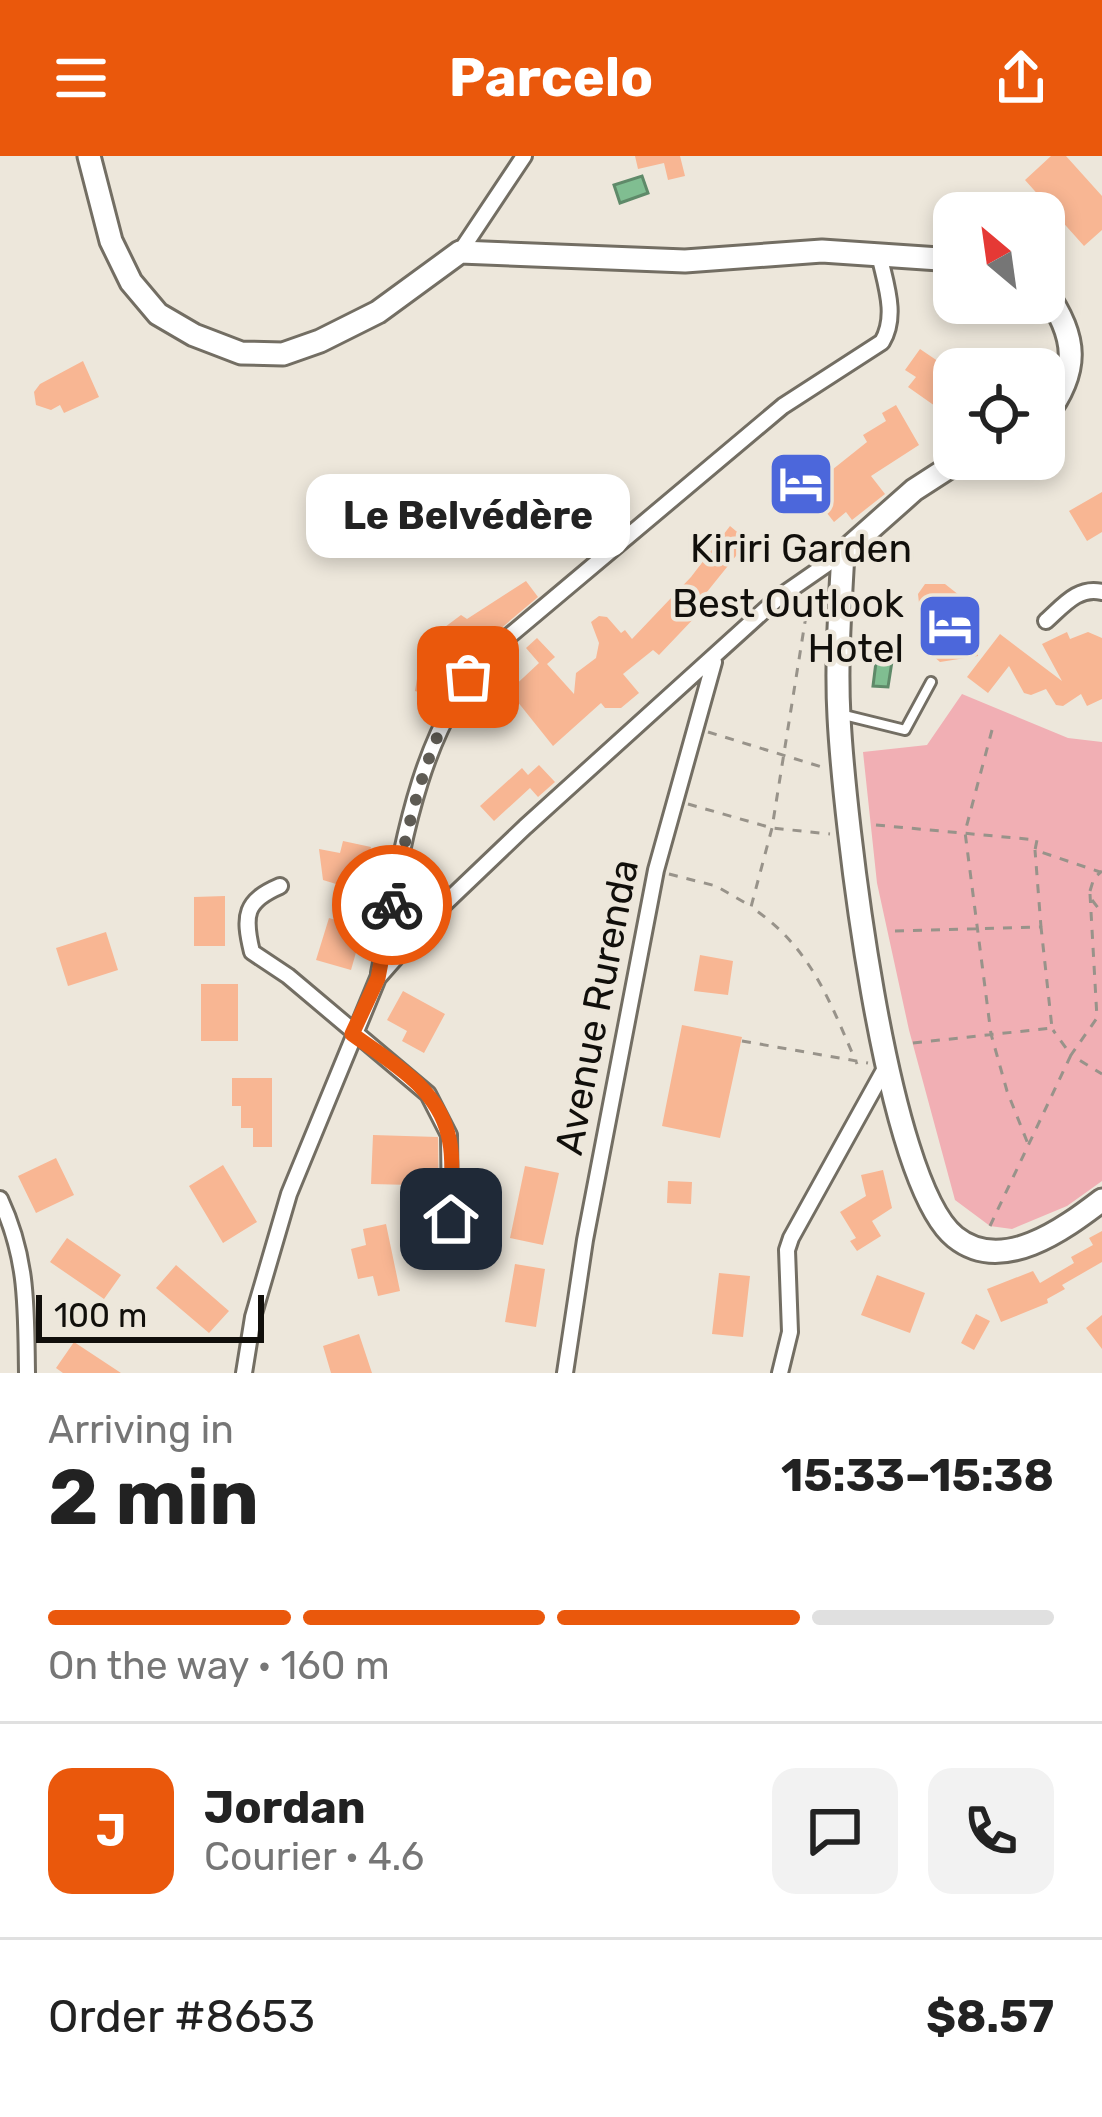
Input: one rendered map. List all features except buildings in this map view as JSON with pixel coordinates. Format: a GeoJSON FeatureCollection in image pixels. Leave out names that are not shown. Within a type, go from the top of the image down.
{"type":"FeatureCollection","features":[{"type":"Feature","properties":{"kind":"street"},"geometry":{"type":"LineString","coordinates":[[89,156],[111,241],[131,282],[158,314],[194,335],[241,353],[283,353],[320,341],[378,312],[460,252],[524,156]]}},
{"type":"Feature","properties":{"kind":"street"},"geometry":{"type":"LineString","coordinates":[[460,252],[685,261],[821,251],[933,258]]}},
{"type":"Feature","properties":{"kind":"street"},"geometry":{"type":"LineString","coordinates":[[244,1373],[270,1252],[289,1194],[378,978],[411,813],[440,731],[468,677],[489,653],[783,406],[882,342],[890,329],[891,313],[879,254]]}},
{"type":"Feature","properties":{"kind":"street"},"geometry":{"type":"LineString","coordinates":[[1064,324],[1071,337],[1065,381]]}},
{"type":"Feature","properties":{"kind":"street"},"geometry":{"type":"LineString","coordinates":[[378,978],[436,912],[525,827],[778,598],[843,553],[933,478]]}},
{"type":"Feature","properties":{"kind":"street"},"geometry":{"type":"LineString","coordinates":[[843,553],[838,714],[849,836],[867,959],[916,1172],[932,1211],[956,1238],[982,1250],[1018,1250],[1068,1226],[1102,1200]]}},
{"type":"Feature","properties":{"kind":"street"},"geometry":{"type":"LineString","coordinates":[[1046,621],[1076,594],[1102,592]]}},
{"type":"Feature","properties":{"kind":"street","name":"Avenue Rurenda"},"geometry":{"type":"LineString","coordinates":[[565,1373],[585,1240],[656,871],[715,659]]}},
{"type":"Feature","properties":{"kind":"street"},"geometry":{"type":"LineString","coordinates":[[280,886],[258,895],[249,906],[252,952],[416,1080],[449,1135],[451,1219]]}},
{"type":"Feature","properties":{"kind":"street"},"geometry":{"type":"LineString","coordinates":[[781,1373],[790,1332],[787,1267],[791,1238],[888,1062]]}},
{"type":"Feature","properties":{"kind":"street"},"geometry":{"type":"LineString","coordinates":[[0,1199],[19,1242],[26,1285],[27,1373]]}},
{"type":"Feature","properties":{"kind":"lane"},"geometry":{"type":"LineString","coordinates":[[838,714],[905,730],[931,682]]}},
{"type":"Feature","properties":{"kind":"path"},"geometry":{"type":"LineString","coordinates":[[751,907],[772,828],[814,572]]}},
{"type":"Feature","properties":{"kind":"path"},"geometry":{"type":"LineString","coordinates":[[695,728],[843,772]]}},
{"type":"Feature","properties":{"kind":"path"},"geometry":{"type":"LineString","coordinates":[[992,730],[965,832],[991,1034],[1006,1091],[1028,1144]]}},
{"type":"Feature","properties":{"kind":"path"},"geometry":{"type":"LineString","coordinates":[[674,800],[772,828],[849,836]]}},
{"type":"Feature","properties":{"kind":"path"},"geometry":{"type":"LineString","coordinates":[[876,825],[1037,839],[1052,1028],[1071,1054],[1102,1074]]}},
{"type":"Feature","properties":{"kind":"path"},"geometry":{"type":"LineString","coordinates":[[990,1226],[1071,1054],[1097,1018],[1090,894],[1101,872],[1035,850]]}},
{"type":"Feature","properties":{"kind":"path"},"geometry":{"type":"LineString","coordinates":[[656,871],[716,886],[777,924],[803,951],[857,1064]]}},
{"type":"Feature","properties":{"kind":"path"},"geometry":{"type":"LineString","coordinates":[[1090,894],[1102,913]]}},
{"type":"Feature","properties":{"kind":"path"},"geometry":{"type":"LineString","coordinates":[[895,931],[1041,927]]}},
{"type":"Feature","properties":{"kind":"path"},"geometry":{"type":"LineString","coordinates":[[913,1043],[1052,1028]]}},
{"type":"Feature","properties":{"kind":"path"},"geometry":{"type":"LineString","coordinates":[[742,1041],[857,1064],[888,1062]]}},
{"type":"Feature","properties":{"kind":"shaded area"},"geometry":{"type":"Polygon","coordinates":[[[642,176],[648,193],[620,203],[614,185],[642,176]]]}},
{"type":"Feature","properties":{"kind":"shaded area"},"geometry":{"type":"Polygon","coordinates":[[[885,647],[893,655],[888,687],[873,686],[877,654],[885,647]]]}},
{"type":"Feature","properties":{"kind":"shaded area"},"geometry":{"type":"Polygon","coordinates":[[[962,694],[1068,738],[1102,742],[1102,1181],[1067,1206],[1012,1229],[990,1226],[955,1200],[909,1030],[877,883],[863,752],[927,745],[962,694]]]}},
{"type":"Feature","properties":{"kind":"way so far"},"geometry":{"type":"LineString","coordinates":[[392,905],[411,813],[440,731],[468,677]]}},
{"type":"Feature","properties":{"kind":"place","name":"Kiriri Garden"},"geometry":{"type":"Point","coordinates":[801,484]}},
{"type":"Feature","properties":{"kind":"place","name":"Best Outlook Hotel"},"geometry":{"type":"Point","coordinates":[950,626]}},
{"type":"Feature","properties":{"kind":"place","name":"Le Belvédère"},"geometry":{"type":"Point","coordinates":[468,677]}},
{"type":"Feature","properties":{"kind":"route"},"geometry":{"type":"LineString","coordinates":[[392,905],[378,978],[352,1034],[416,1080],[437,1109],[449,1135],[451,1219]]}}]}
